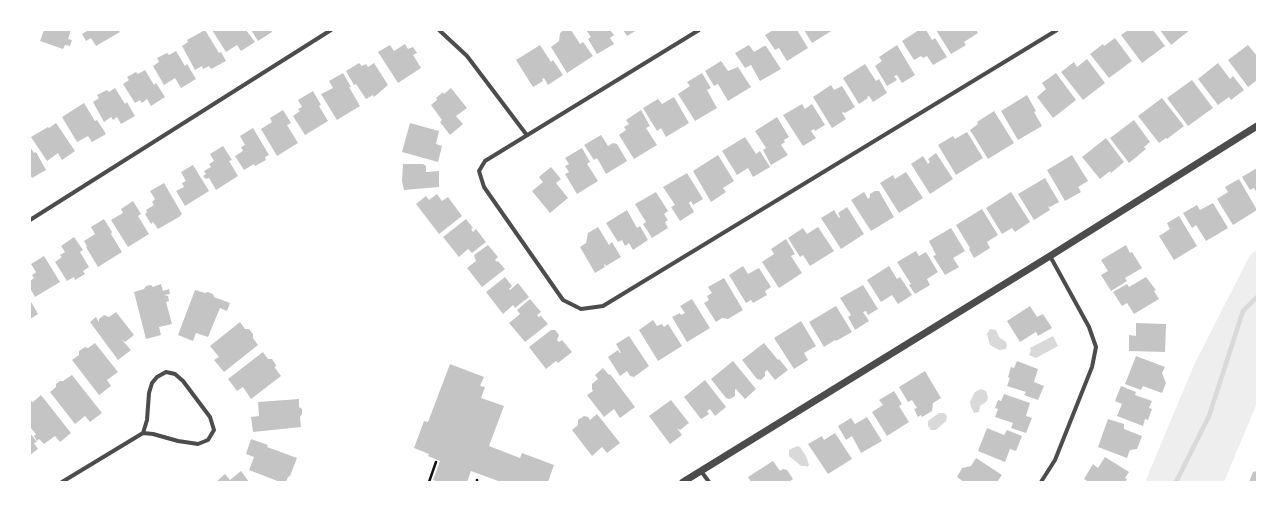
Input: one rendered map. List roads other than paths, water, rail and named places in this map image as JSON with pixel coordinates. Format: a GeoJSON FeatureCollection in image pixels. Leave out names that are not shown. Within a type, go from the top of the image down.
{"type":"FeatureCollection","features":[{"type":"Feature","properties":{"kind":"street"},"geometry":{"type":"LineString","coordinates":[[30,220],[331,30]]}},
{"type":"Feature","properties":{"kind":"street"},"geometry":{"type":"LineString","coordinates":[[439,30],[467,56],[526,134]]}},
{"type":"Feature","properties":{"kind":"street"},"geometry":{"type":"LineString","coordinates":[[699,30],[526,134],[485,161],[479,171],[484,187],[563,300],[581,309],[603,306],[1056,30]]}},
{"type":"Feature","properties":{"kind":"street"},"geometry":{"type":"LineString","coordinates":[[683,482],[1050,256],[1257,126]]}},
{"type":"Feature","properties":{"kind":"street"},"geometry":{"type":"LineString","coordinates":[[1040,482],[1055,460],[1092,367],[1096,346],[1090,327],[1050,256]]}},
{"type":"Feature","properties":{"kind":"street"},"geometry":{"type":"LineString","coordinates":[[62,482],[143,433],[198,444],[208,440],[214,430],[210,417],[183,381],[175,374],[166,372],[157,377],[152,383],[149,393],[148,420],[143,433]]}},
{"type":"Feature","properties":{"kind":"street"},"geometry":{"type":"LineString","coordinates":[[701,471],[708,482]]}},
{"type":"Feature","properties":{"kind":"waterway"},"geometry":{"type":"LineString","coordinates":[[1176,482],[1209,416],[1243,311],[1257,297]]}}]}
